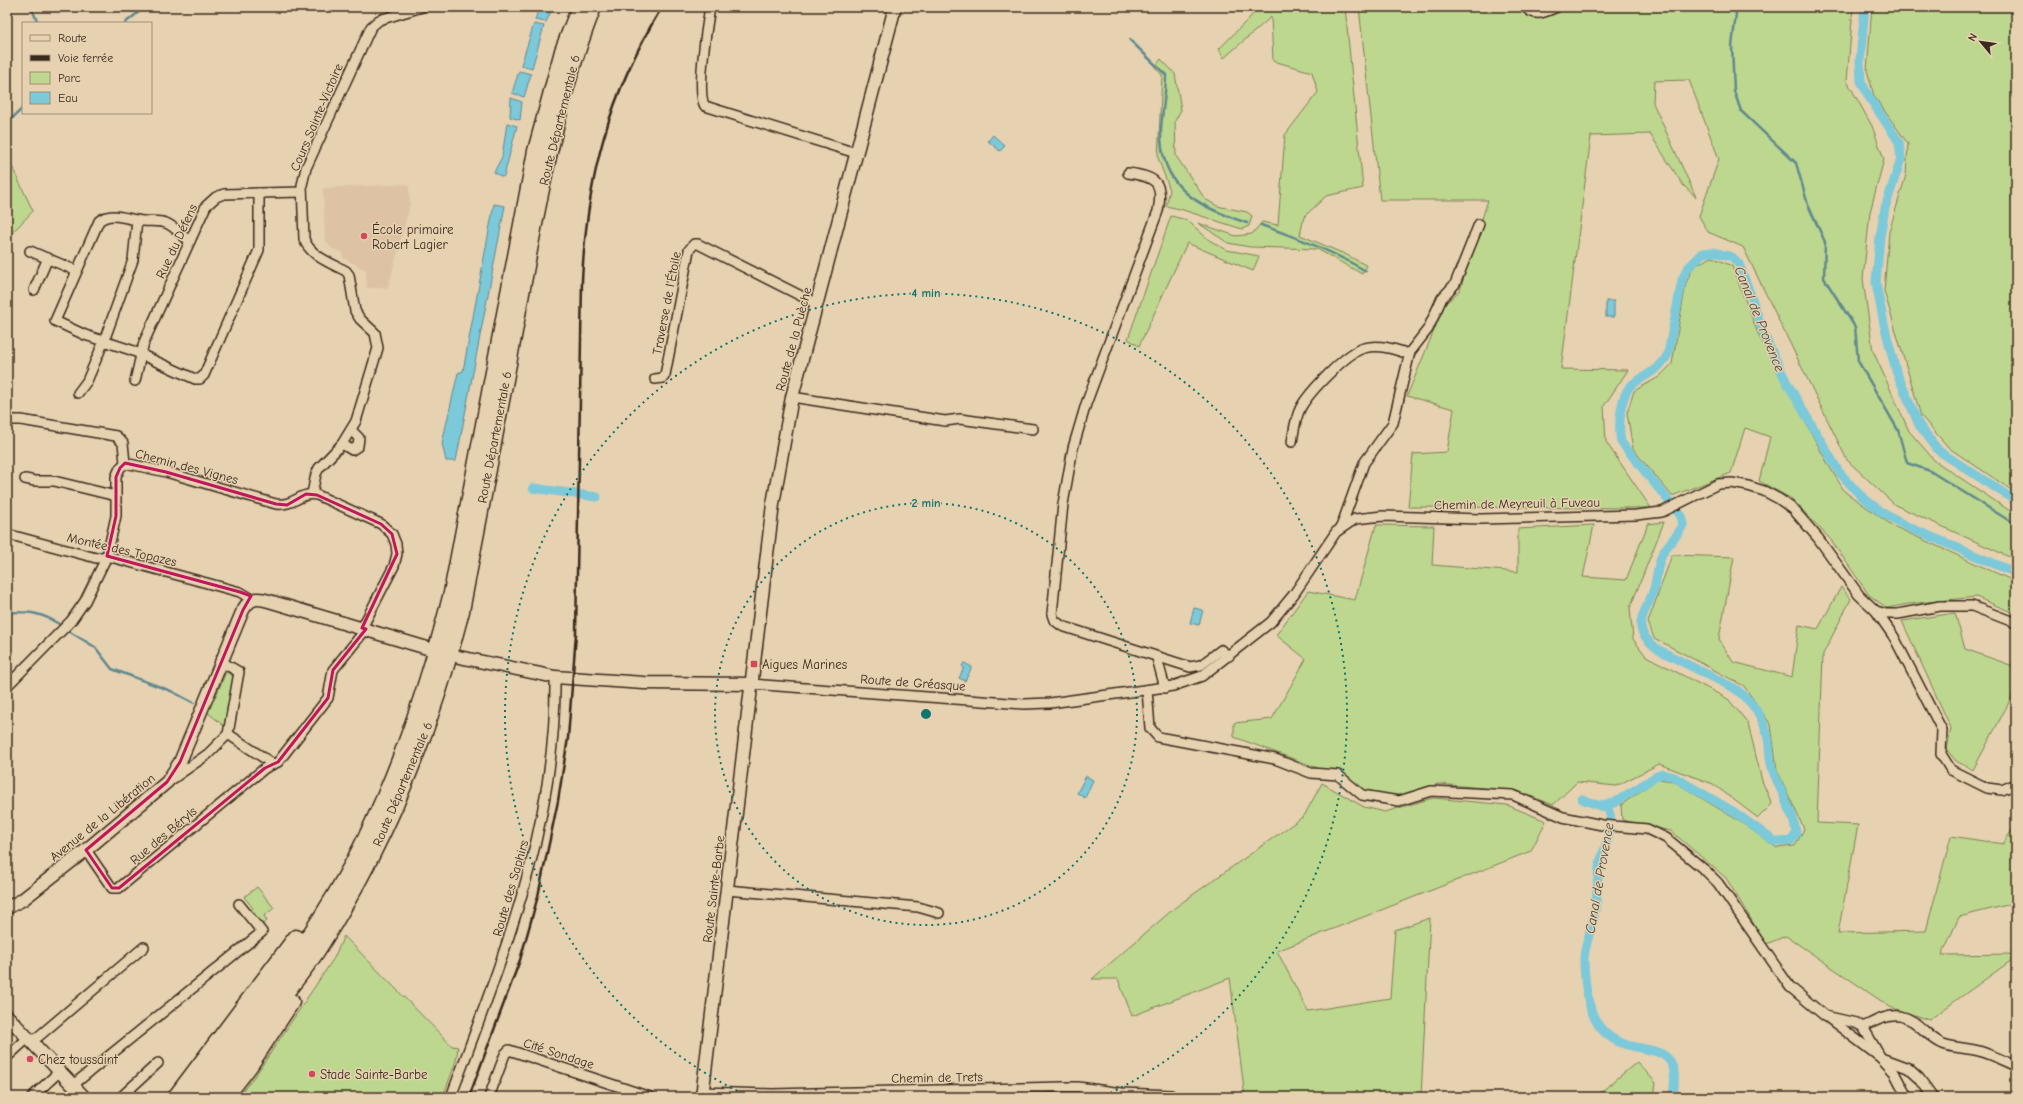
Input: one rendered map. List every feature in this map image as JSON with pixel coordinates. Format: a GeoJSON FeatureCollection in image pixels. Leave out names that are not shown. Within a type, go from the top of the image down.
{"type":"FeatureCollection","features":[{"type":"Feature","properties":{"kind":"highway","name":"Route Départementale 6"},"geometry":{"type":"LineString","coordinates":[[363,844],[389,788],[416,718],[436,658],[452,593],[536,151],[563,51],[580,7]]}},
{"type":"Feature","properties":{"kind":"highway","name":"Route Départementale 6"},"geometry":{"type":"LineString","coordinates":[[369,859],[414,762],[448,662],[461,611],[486,484],[534,222],[571,66],[593,7]]}},
{"type":"Feature","properties":{"kind":"highway"},"geometry":{"type":"LineString","coordinates":[[176,1097],[318,909],[363,844]]}},
{"type":"Feature","properties":{"kind":"highway"},"geometry":{"type":"LineString","coordinates":[[192,1097],[273,989],[307,940],[336,894],[363,844]]}},
{"type":"Feature","properties":{"kind":"highway"},"geometry":{"type":"LineString","coordinates":[[207,1097],[319,948],[369,859]]}},
{"type":"Feature","properties":{"kind":"highway"},"geometry":{"type":"LineString","coordinates":[[225,1097],[249,1066],[333,939],[359,889],[369,859]]}},
{"type":"Feature","properties":{"kind":"main road","name":"Route de la Puèche"},"geometry":{"type":"LineString","coordinates":[[751,684],[773,504],[792,398],[895,7]]}},
{"type":"Feature","properties":{"kind":"main road"},"geometry":{"type":"LineString","coordinates":[[252,599],[257,598],[269,601],[427,648]]}},
{"type":"Feature","properties":{"kind":"main road","name":"Avenue de la Libération"},"geometry":{"type":"LineString","coordinates":[[7,908],[22,900],[86,850],[166,782],[180,762],[220,661],[243,610],[252,599]]}},
{"type":"Feature","properties":{"kind":"main road"},"geometry":{"type":"LineString","coordinates":[[459,657],[556,677],[644,683],[751,684]]}},
{"type":"Feature","properties":{"kind":"main road","name":"Route Sainte-Barbe"},"geometry":{"type":"LineString","coordinates":[[702,1094],[751,684]]}},
{"type":"Feature","properties":{"kind":"main road"},"geometry":{"type":"LineString","coordinates":[[7,1016],[84,1097]]}},
{"type":"Feature","properties":{"kind":"street","name":"Cours Sainte-Victoire"},"geometry":{"type":"LineString","coordinates":[[312,494],[316,474],[319,468],[342,444],[359,413],[378,348],[377,341],[370,328],[357,315],[353,304],[350,275],[346,271],[312,252],[304,239],[302,192],[306,168],[369,30],[379,20],[422,7]]}},
{"type":"Feature","properties":{"kind":"street"},"geometry":{"type":"LineString","coordinates":[[710,7],[703,61],[702,99],[705,106],[856,153]]}},
{"type":"Feature","properties":{"kind":"street"},"geometry":{"type":"LineString","coordinates":[[1525,7],[1536,14],[1541,14],[1557,7]]}},
{"type":"Feature","properties":{"kind":"street"},"geometry":{"type":"LineString","coordinates":[[1128,174],[1151,178],[1156,181],[1160,198],[1158,211],[1086,404],[1073,448],[1063,504],[1052,614],[1054,620],[1062,626],[1157,658],[1193,667],[1200,665],[1221,650],[1229,656]]}},
{"type":"Feature","properties":{"kind":"street","name":"Rue du Défens"},"geometry":{"type":"LineString","coordinates":[[135,381],[144,342],[206,206],[216,197],[224,194],[302,192]]}},
{"type":"Feature","properties":{"kind":"street"},"geometry":{"type":"LineString","coordinates":[[190,241],[164,222],[137,220],[131,217],[112,216],[102,218],[98,221],[55,321],[141,355],[195,379],[202,377],[259,250],[259,193]]}},
{"type":"Feature","properties":{"kind":"street"},"geometry":{"type":"LineString","coordinates":[[78,392],[87,381],[104,341],[133,260],[137,220]]}},
{"type":"Feature","properties":{"kind":"street"},"geometry":{"type":"LineString","coordinates":[[1341,528],[1364,463],[1393,423],[1409,354],[1428,329],[1442,298],[1455,284],[1479,224]]}},
{"type":"Feature","properties":{"kind":"street","name":"Traverse de l'Étoile"},"geometry":{"type":"LineString","coordinates":[[655,379],[663,378],[665,375],[689,250],[694,244],[698,244],[817,304]]}},
{"type":"Feature","properties":{"kind":"street"},"geometry":{"type":"LineString","coordinates":[[30,251],[77,271]]}},
{"type":"Feature","properties":{"kind":"street"},"geometry":{"type":"LineString","coordinates":[[34,290],[48,258]]}},
{"type":"Feature","properties":{"kind":"street"},"geometry":{"type":"LineString","coordinates":[[1292,442],[1297,418],[1304,402],[1349,355],[1364,348],[1373,347],[1386,347],[1409,354]]}},
{"type":"Feature","properties":{"kind":"street"},"geometry":{"type":"LineString","coordinates":[[792,398],[945,421],[960,419],[1033,429]]}},
{"type":"Feature","properties":{"kind":"street"},"geometry":{"type":"LineString","coordinates":[[7,420],[21,420],[116,436],[123,443],[125,463]]}},
{"type":"Feature","properties":{"kind":"street"},"geometry":{"type":"LineString","coordinates":[[342,444],[352,450],[358,446],[359,438],[351,430]]}},
{"type":"Feature","properties":{"kind":"street","name":"Chemin des Vignes"},"geometry":{"type":"LineString","coordinates":[[7,686],[71,621],[85,601],[107,556],[116,516],[116,477],[120,468],[125,463],[166,472],[276,504],[287,504],[301,496],[312,494]]}},
{"type":"Feature","properties":{"kind":"street"},"geometry":{"type":"LineString","coordinates":[[25,479],[34,481],[54,481],[116,496]]}},
{"type":"Feature","properties":{"kind":"street","name":"Chemin de Meyreuil à Fuveau"},"geometry":{"type":"LineString","coordinates":[[1024,704],[1050,703],[1165,688],[1188,682],[1202,676],[1271,622],[1294,594],[1328,542],[1341,528],[1355,519],[1383,516],[1481,519],[1636,515],[1662,512],[1718,484],[1732,483],[1748,486],[1779,499],[1793,509],[1806,523],[1859,594],[1876,612],[1894,637],[1942,730],[1941,754],[1951,770],[1987,788],[2002,790],[2016,784]]}},
{"type":"Feature","properties":{"kind":"street"},"geometry":{"type":"LineString","coordinates":[[228,734],[269,766],[278,762],[328,698],[333,670],[364,629],[394,566],[397,554],[392,534],[381,524],[322,497],[312,494]]}},
{"type":"Feature","properties":{"kind":"street","name":"Montée des Topazes"},"geometry":{"type":"LineString","coordinates":[[7,534],[96,558],[107,556],[240,592],[252,599]]}},
{"type":"Feature","properties":{"kind":"street"},"geometry":{"type":"LineString","coordinates":[[1876,612],[1898,614],[1940,606],[1964,605],[1972,606],[2016,623]]}},
{"type":"Feature","properties":{"kind":"street"},"geometry":{"type":"LineString","coordinates":[[1157,658],[1165,688]]}},
{"type":"Feature","properties":{"kind":"street"},"geometry":{"type":"LineString","coordinates":[[166,782],[208,754],[228,734],[239,672],[220,661]]}},
{"type":"Feature","properties":{"kind":"street","name":"Route des Saphirs"},"geometry":{"type":"LineString","coordinates":[[451,1097],[509,940],[535,848],[549,783],[554,726],[556,677]]}},
{"type":"Feature","properties":{"kind":"street","name":"Route de Gréasque"},"geometry":{"type":"LineString","coordinates":[[751,684],[1024,704]]}},
{"type":"Feature","properties":{"kind":"street"},"geometry":{"type":"LineString","coordinates":[[1147,690],[1150,728],[1158,736],[1276,759],[1311,773],[1338,775],[1362,795],[1399,801],[1431,791],[1513,795],[1563,817],[1607,825],[1647,829],[1666,838],[1706,871],[1718,883],[1790,987],[1849,1036],[1881,1058],[1894,1072],[1907,1097]]}},
{"type":"Feature","properties":{"kind":"street","name":"Rue des Béryls"},"geometry":{"type":"LineString","coordinates":[[86,850],[112,888],[119,888],[269,766]]}},
{"type":"Feature","properties":{"kind":"street"},"geometry":{"type":"LineString","coordinates":[[727,890],[918,907],[939,913]]}},
{"type":"Feature","properties":{"kind":"street"},"geometry":{"type":"LineString","coordinates":[[73,1085],[262,932],[239,904]]}},
{"type":"Feature","properties":{"kind":"street"},"geometry":{"type":"LineString","coordinates":[[7,1057],[144,947]]}},
{"type":"Feature","properties":{"kind":"street"},"geometry":{"type":"LineString","coordinates":[[1826,1016],[1856,1023],[1863,1027],[1881,1058],[1908,1068],[1919,1078],[1933,1097]]}},
{"type":"Feature","properties":{"kind":"street"},"geometry":{"type":"LineString","coordinates":[[1863,1027],[1885,1017],[1898,1016],[1910,1018],[1920,1026],[1928,1036],[1944,1044],[1979,1051],[2016,1066]]}},
{"type":"Feature","properties":{"kind":"street","name":"Cité Sondage"},"geometry":{"type":"LineString","coordinates":[[489,1097],[505,1054],[509,1050],[650,1097]]}},
{"type":"Feature","properties":{"kind":"street"},"geometry":{"type":"LineString","coordinates":[[121,1097],[158,1062]]}},
{"type":"Feature","properties":{"kind":"street"},"geometry":{"type":"LineString","coordinates":[[32,1097],[60,1071]]}},
{"type":"Feature","properties":{"kind":"street","name":"Chemin de Trets"},"geometry":{"type":"LineString","coordinates":[[702,1094],[772,1094],[1078,1087],[1122,1093],[1171,1095]]}},
{"type":"Feature","properties":{"kind":"highlighted area"},"geometry":{"type":"Polygon","coordinates":[[[125,463],[166,472],[276,504],[287,505],[306,494],[317,495],[381,524],[392,534],[397,554],[362,628],[366,629],[333,670],[328,698],[278,762],[265,768],[119,888],[112,888],[86,850],[167,782],[180,762],[243,610],[251,596],[107,556],[116,516],[116,477],[120,468],[125,463]]]}},
{"type":"Feature","properties":{"kind":"shaded area","name":"École primaire Robert Lagier"},"geometry":{"type":"Polygon","coordinates":[[[406,184],[409,187],[410,205],[388,288],[367,288],[366,270],[343,258],[343,253],[331,248],[325,239],[323,188],[406,184]]]}},
{"type":"Feature","properties":{"kind":"shaded area"},"geometry":{"type":"Polygon","coordinates":[[[1014,1093],[1019,1097],[974,1097],[974,1095],[1014,1093]]]}},
{"type":"Feature","properties":{"kind":"green space"},"geometry":{"type":"Polygon","coordinates":[[[1260,7],[1345,7],[1363,188],[1326,196],[1304,217],[1300,235],[1347,255],[1367,266],[1362,274],[1317,249],[1250,247],[1228,243],[1198,223],[1236,236],[1252,234],[1262,222],[1278,225],[1285,135],[1318,92],[1312,72],[1273,61],[1271,17],[1224,58],[1219,49],[1260,7]]]}},
{"type":"Feature","properties":{"kind":"green space"},"geometry":{"type":"Polygon","coordinates":[[[1359,7],[1853,7],[1847,81],[1872,126],[1884,159],[1870,212],[1863,279],[1873,351],[1909,431],[1935,461],[2016,515],[2016,560],[1895,505],[1847,460],[1743,247],[1708,232],[1699,216],[1719,159],[1689,80],[1654,81],[1653,103],[1696,197],[1683,185],[1650,134],[1591,136],[1561,369],[1628,370],[1604,406],[1606,442],[1651,508],[1408,507],[1413,454],[1447,452],[1454,409],[1407,396],[1445,304],[1460,290],[1488,200],[1380,200],[1359,7]]]}},
{"type":"Feature","properties":{"kind":"green space"},"geometry":{"type":"Polygon","coordinates":[[[1872,7],[2016,7],[2016,493],[1949,448],[1921,416],[1884,291],[1889,232],[1906,175],[1908,144],[1874,96],[1867,70],[1872,7]]]}},
{"type":"Feature","properties":{"kind":"green space"},"geometry":{"type":"Polygon","coordinates":[[[1161,59],[1175,74],[1181,110],[1175,121],[1176,156],[1205,199],[1217,206],[1247,212],[1252,216],[1249,226],[1242,229],[1166,206],[1170,190],[1158,158],[1162,75],[1155,67],[1161,59]]]}},
{"type":"Feature","properties":{"kind":"green space"},"geometry":{"type":"Polygon","coordinates":[[[7,156],[33,211],[7,238],[7,156]]]}},
{"type":"Feature","properties":{"kind":"green space"},"geometry":{"type":"Polygon","coordinates":[[[1171,216],[1187,220],[1209,240],[1227,250],[1259,256],[1253,271],[1187,243],[1139,346],[1128,339],[1171,216]]]}},
{"type":"Feature","properties":{"kind":"green space"},"geometry":{"type":"Polygon","coordinates":[[[1712,257],[1732,266],[1759,336],[1829,466],[1845,492],[1893,526],[2016,582],[2016,614],[1976,597],[1908,604],[1887,608],[1869,595],[1831,540],[1792,499],[1759,481],[1770,437],[1745,428],[1731,473],[1672,496],[1633,449],[1627,413],[1634,391],[1659,377],[1672,364],[1686,283],[1694,266],[1712,257]]]}},
{"type":"Feature","properties":{"kind":"green space"},"geometry":{"type":"Polygon","coordinates":[[[1664,522],[1630,608],[1633,639],[1646,656],[1728,699],[1748,723],[1762,781],[1772,804],[1758,818],[1713,784],[1659,764],[1616,786],[1577,782],[1553,805],[1518,791],[1438,784],[1383,804],[1365,801],[1318,768],[1234,737],[1234,723],[1272,719],[1306,659],[1276,635],[1308,591],[1355,600],[1376,525],[1434,526],[1432,565],[1518,572],[1518,529],[1594,525],[1583,577],[1626,580],[1648,524],[1664,522]]]}},
{"type":"Feature","properties":{"kind":"green space"},"geometry":{"type":"Polygon","coordinates":[[[1672,555],[1734,557],[1719,639],[1733,662],[1792,677],[1799,625],[1818,629],[1841,587],[1851,599],[1823,654],[1817,823],[1858,825],[1838,933],[1926,931],[1951,836],[2003,844],[2016,824],[2016,885],[2011,904],[1959,917],[1942,955],[2016,954],[2016,957],[1929,1020],[1890,1007],[1786,936],[1766,944],[1726,878],[1671,831],[1622,820],[1621,805],[1658,779],[1673,781],[1739,821],[1777,848],[1795,846],[1804,829],[1777,770],[1771,725],[1744,686],[1654,638],[1648,622],[1672,555]]]}},
{"type":"Feature","properties":{"kind":"green space"},"geometry":{"type":"Polygon","coordinates":[[[1955,613],[1965,649],[2016,667],[2016,694],[2014,693],[1973,770],[1956,761],[1947,750],[1951,728],[1902,621],[1955,613]]]}},
{"type":"Feature","properties":{"kind":"green space"},"geometry":{"type":"Polygon","coordinates":[[[226,672],[235,677],[224,726],[206,711],[214,695],[216,696],[226,672]]]}},
{"type":"Feature","properties":{"kind":"green space"},"geometry":{"type":"Polygon","coordinates":[[[1322,783],[1364,807],[1385,812],[1433,798],[1507,805],[1546,821],[1531,851],[1277,951],[1308,1011],[1390,998],[1395,930],[1430,918],[1421,1097],[1245,1097],[1230,978],[1132,1016],[1118,979],[1092,979],[1177,906],[1304,816],[1322,783]]]}},
{"type":"Feature","properties":{"kind":"green space"},"geometry":{"type":"Polygon","coordinates":[[[257,887],[274,908],[264,916],[267,921],[262,925],[250,911],[253,908],[244,897],[257,887]]]}},
{"type":"Feature","properties":{"kind":"green space"},"geometry":{"type":"Polygon","coordinates":[[[344,936],[452,1046],[458,1047],[456,1061],[443,1097],[238,1097],[257,1073],[334,958],[344,936]]]}},
{"type":"Feature","properties":{"kind":"green space"},"geometry":{"type":"Polygon","coordinates":[[[1637,1062],[1656,1083],[1654,1097],[1595,1097],[1637,1062]]]}},
{"type":"Feature","properties":{"kind":"water"},"geometry":{"type":"Polygon","coordinates":[[[539,7],[553,7],[546,22],[535,20],[539,7]]]}},
{"type":"Feature","properties":{"kind":"water"},"geometry":{"type":"Polygon","coordinates":[[[534,24],[544,26],[532,68],[521,65],[534,24]]]}},
{"type":"Feature","properties":{"kind":"water"},"geometry":{"type":"Polygon","coordinates":[[[519,71],[531,74],[524,97],[512,93],[519,71]]]}},
{"type":"Feature","properties":{"kind":"water"},"geometry":{"type":"Polygon","coordinates":[[[511,98],[522,102],[520,120],[510,117],[511,98]]]}},
{"type":"Feature","properties":{"kind":"water"},"geometry":{"type":"Polygon","coordinates":[[[507,123],[517,126],[504,176],[502,177],[494,172],[502,157],[507,123]]]}},
{"type":"Feature","properties":{"kind":"water"},"geometry":{"type":"Polygon","coordinates":[[[993,135],[1005,146],[1000,151],[988,141],[993,135]]]}},
{"type":"Feature","properties":{"kind":"water"},"geometry":{"type":"Polygon","coordinates":[[[494,204],[505,206],[456,461],[446,461],[442,443],[458,373],[463,371],[494,204]]]}},
{"type":"Feature","properties":{"kind":"water"},"geometry":{"type":"Polygon","coordinates":[[[1606,301],[1614,301],[1614,317],[1606,317],[1606,301]]]}},
{"type":"Feature","properties":{"kind":"water"},"geometry":{"type":"Polygon","coordinates":[[[1194,608],[1203,610],[1199,625],[1190,623],[1194,608]]]}},
{"type":"Feature","properties":{"kind":"water"},"geometry":{"type":"Polygon","coordinates":[[[964,663],[972,667],[965,681],[959,678],[964,668],[962,666],[964,663]]]}},
{"type":"Feature","properties":{"kind":"water"},"geometry":{"type":"Polygon","coordinates":[[[1086,776],[1093,780],[1085,798],[1077,793],[1086,776]]]}},
{"type":"Feature","properties":{"kind":"waterway"},"geometry":{"type":"LineString","coordinates":[[31,7],[38,22]]}},
{"type":"Feature","properties":{"kind":"waterway"},"geometry":{"type":"LineString","coordinates":[[126,22],[145,7]]}},
{"type":"Feature","properties":{"kind":"waterway"},"geometry":{"type":"LineString","coordinates":[[1734,7],[1736,14],[1732,46],[1734,91],[1741,111],[1796,163],[1808,205],[1825,242],[1824,278],[1855,327],[1858,361],[1898,430],[1907,463],[1930,471],[2016,525]]}},
{"type":"Feature","properties":{"kind":"waterway","name":"Canal de Provence"},"geometry":{"type":"LineString","coordinates":[[1865,7],[1860,60],[1861,81],[1869,97],[1899,142],[1901,159],[1885,208],[1880,237],[1876,283],[1884,324],[1896,371],[1919,425],[1939,451],[2016,501]]}},
{"type":"Feature","properties":{"kind":"waterway"},"geometry":{"type":"LineString","coordinates":[[1130,40],[1166,75],[1161,130],[1162,150],[1167,167],[1175,181],[1185,192],[1198,202],[1229,217],[1247,223]]}},
{"type":"Feature","properties":{"kind":"waterway"},"geometry":{"type":"LineString","coordinates":[[7,123],[22,109]]}},
{"type":"Feature","properties":{"kind":"waterway"},"geometry":{"type":"LineString","coordinates":[[1261,225],[1315,245],[1366,271]]}},
{"type":"Feature","properties":{"kind":"waterway","name":"Canal de Provence"},"geometry":{"type":"LineString","coordinates":[[1601,805],[1614,803],[1655,777],[1663,774],[1674,777],[1734,812],[1774,841],[1791,841],[1796,834],[1795,825],[1772,768],[1765,727],[1755,708],[1740,692],[1734,688],[1659,650],[1649,642],[1643,634],[1641,628],[1643,614],[1654,589],[1662,555],[1683,525],[1681,516],[1621,442],[1621,411],[1625,395],[1629,388],[1657,368],[1668,354],[1682,280],[1687,269],[1703,253],[1714,252],[1732,257],[1739,264],[1763,333],[1786,381],[1839,472],[1859,494],[1881,512],[1906,526],[2016,573]]}},
{"type":"Feature","properties":{"kind":"waterway"},"geometry":{"type":"LineString","coordinates":[[533,488],[597,497]]}},
{"type":"Feature","properties":{"kind":"waterway"},"geometry":{"type":"LineString","coordinates":[[7,612],[22,612],[40,615],[59,624]]}},
{"type":"Feature","properties":{"kind":"waterway"},"geometry":{"type":"LineString","coordinates":[[70,632],[95,647],[112,669],[171,691],[194,703]]}},
{"type":"Feature","properties":{"kind":"waterway","name":"Canal de Provence"},"geometry":{"type":"LineString","coordinates":[[1582,799],[1608,809],[1611,823],[1599,868],[1594,916],[1584,957],[1586,989],[1594,1017],[1604,1032],[1617,1041],[1630,1046],[1657,1052],[1667,1057],[1674,1070],[1673,1097]]}},
{"type":"Feature","properties":{"kind":"railway"},"geometry":{"type":"LineString","coordinates":[[469,1097],[520,960],[538,896],[558,801],[568,738],[576,634],[582,280],[589,207],[595,172],[614,105],[627,72],[662,7]]}},
{"type":"Feature","properties":{"kind":"place","name":"École primaire Robert Lagier"},"geometry":{"type":"Point","coordinates":[364,236]}},
{"type":"Feature","properties":{"kind":"place","name":"Aigues Marines"},"geometry":{"type":"Point","coordinates":[754,664]}},
{"type":"Feature","properties":{"kind":"place","name":"Chez toussaint"},"geometry":{"type":"Point","coordinates":[30,1059]}},
{"type":"Feature","properties":{"kind":"place","name":"Stade Sainte-Barbe"},"geometry":{"type":"Point","coordinates":[312,1074]}}]}
